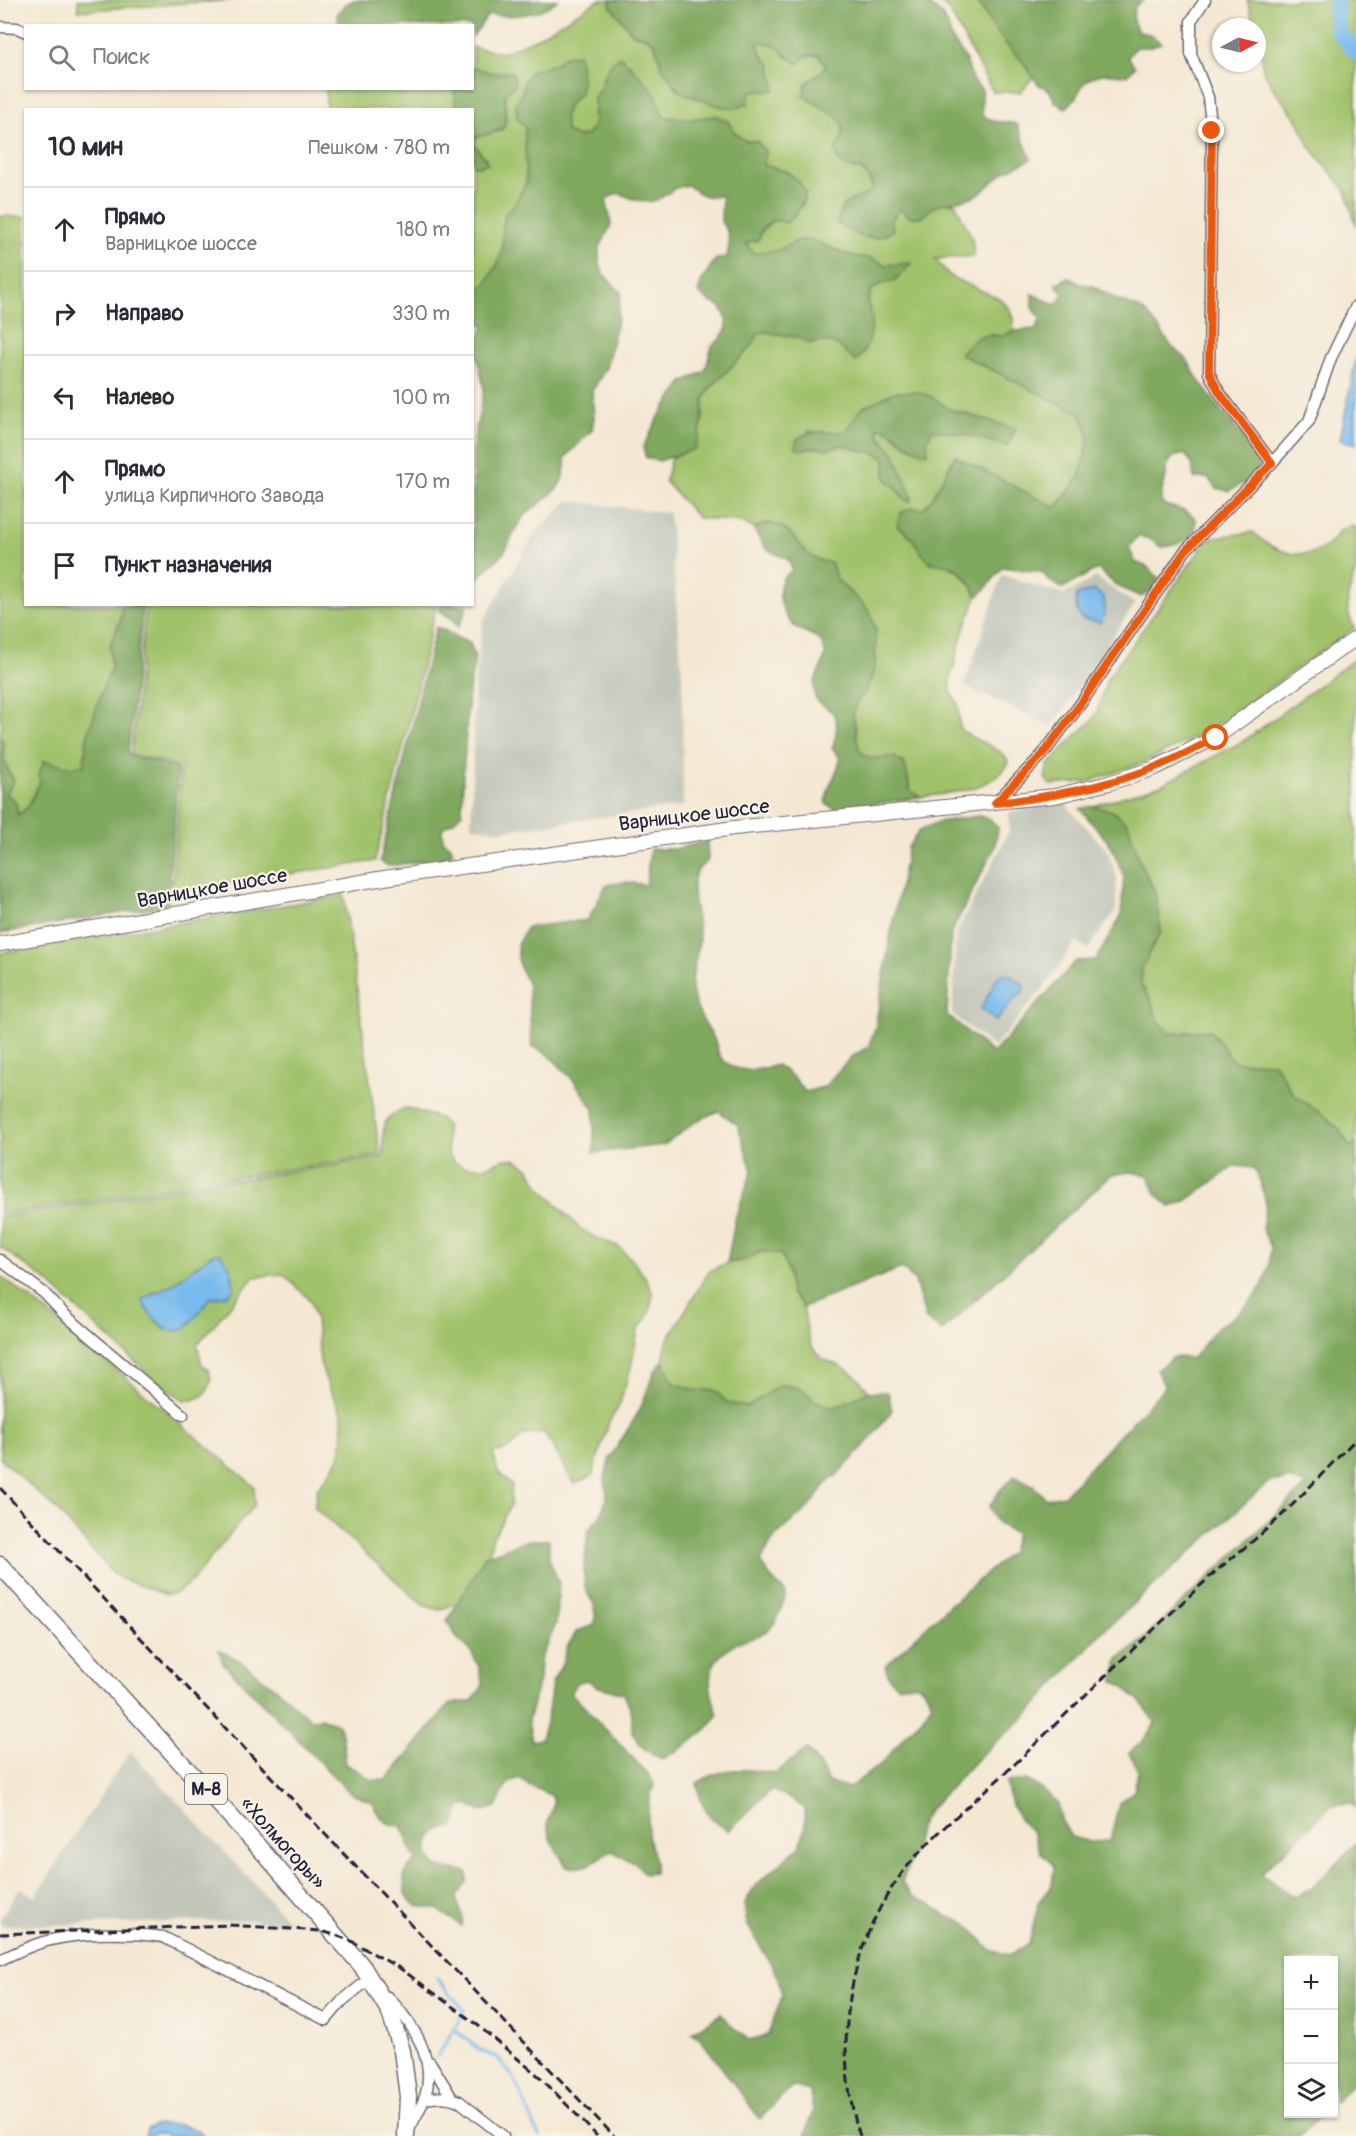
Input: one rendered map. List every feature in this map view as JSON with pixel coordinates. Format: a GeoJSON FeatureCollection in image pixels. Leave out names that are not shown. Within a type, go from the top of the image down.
{"type":"FeatureCollection","features":[{"type":"Feature","properties":{"kind":"highway","name":"«Холмогоры»"},"geometry":{"type":"LineString","coordinates":[[0,1565],[350,1950],[367,1982],[394,2058],[397,2091],[394,2136]]}},
{"type":"Feature","properties":{"kind":"highway","name":"«Холмогоры»"},"geometry":{"type":"LineString","coordinates":[[0,1580],[321,1931],[367,1982],[390,2012],[402,2051],[408,2096],[406,2136]]}},
{"type":"Feature","properties":{"kind":"street"},"geometry":{"type":"LineString","coordinates":[[1205,0],[1191,21],[1191,54],[1208,97],[1212,131],[1209,372],[1219,392],[1272,463]]}},
{"type":"Feature","properties":{"kind":"street"},"geometry":{"type":"LineString","coordinates":[[0,27],[17,28],[24,31]]}},
{"type":"Feature","properties":{"kind":"street"},"geometry":{"type":"LineString","coordinates":[[995,803],[1043,754],[1079,706],[1185,551],[1272,463],[1309,421],[1331,358],[1356,306]]}},
{"type":"Feature","properties":{"kind":"street","name":"Варницкое шоссе"},"geometry":{"type":"LineString","coordinates":[[0,944],[384,878],[734,828],[1055,796],[1109,783],[1155,768],[1216,738],[1356,638]]}},
{"type":"Feature","properties":{"kind":"street"},"geometry":{"type":"LineString","coordinates":[[0,1260],[44,1293],[64,1314],[183,1415]]}},
{"type":"Feature","properties":{"kind":"street"},"geometry":{"type":"LineString","coordinates":[[0,1960],[46,1941],[68,1937],[141,1934],[163,1937],[326,2020],[342,2001],[367,1982],[404,2014],[452,2098]]}},
{"type":"Feature","properties":{"kind":"street"},"geometry":{"type":"LineString","coordinates":[[406,2136],[424,2099],[428,2085],[427,2057]]}},
{"type":"Feature","properties":{"kind":"street"},"geometry":{"type":"LineString","coordinates":[[424,2099],[437,2097],[459,2101],[503,2136]]}},
{"type":"Feature","properties":{"kind":"shaded area"},"geometry":{"type":"Polygon","coordinates":[[[568,501],[669,513],[682,674],[683,806],[500,831],[471,826],[475,680],[483,622],[535,533],[568,501]]]}},
{"type":"Feature","properties":{"kind":"shaded area"},"geometry":{"type":"Polygon","coordinates":[[[1002,575],[1064,595],[1096,577],[1135,604],[1052,726],[964,686],[1002,575]]]}},
{"type":"Feature","properties":{"kind":"shaded area"},"geometry":{"type":"Polygon","coordinates":[[[1065,803],[1108,852],[1117,878],[1116,910],[1088,949],[1076,941],[1048,982],[994,1047],[952,1014],[956,933],[1009,832],[1009,813],[1065,803]]]}},
{"type":"Feature","properties":{"kind":"shaded area"},"geometry":{"type":"Polygon","coordinates":[[[130,1751],[288,1920],[282,1924],[248,1920],[0,1926],[0,1919],[20,1888],[35,1897],[130,1751]]]}},
{"type":"Feature","properties":{"kind":"green space"},"geometry":{"type":"Polygon","coordinates":[[[78,0],[234,0],[78,11],[78,0]]]}},
{"type":"Feature","properties":{"kind":"green space"},"geometry":{"type":"Polygon","coordinates":[[[354,0],[558,0],[542,10],[525,15],[488,15],[474,35],[474,24],[339,24],[337,15],[344,5],[354,0]]]}},
{"type":"Feature","properties":{"kind":"green space"},"geometry":{"type":"Polygon","coordinates":[[[599,0],[611,0],[610,5],[633,34],[647,38],[654,45],[662,68],[711,102],[723,107],[750,92],[775,90],[771,65],[762,55],[756,43],[774,44],[787,58],[819,55],[826,66],[806,83],[825,108],[835,114],[844,125],[843,138],[848,168],[865,173],[872,190],[845,204],[837,223],[892,219],[900,209],[922,217],[937,206],[955,203],[972,238],[974,256],[935,259],[951,277],[1000,299],[1009,308],[1014,331],[1003,336],[991,335],[961,355],[1081,413],[1089,437],[1080,477],[1056,508],[955,456],[924,509],[912,508],[901,513],[897,525],[909,532],[931,563],[947,566],[960,572],[970,583],[977,597],[963,632],[950,680],[951,693],[958,704],[960,729],[999,751],[1009,763],[992,780],[969,789],[920,797],[910,791],[908,777],[894,757],[869,758],[859,750],[853,714],[857,701],[866,692],[871,616],[856,597],[837,580],[831,563],[818,561],[806,555],[799,544],[769,523],[753,528],[741,522],[698,518],[665,481],[671,458],[695,448],[702,424],[704,399],[711,387],[751,347],[758,334],[766,332],[797,337],[808,343],[828,342],[839,346],[856,362],[872,316],[868,304],[871,291],[881,283],[886,265],[873,259],[848,255],[799,240],[777,251],[753,254],[746,243],[758,240],[761,233],[773,221],[796,214],[803,204],[806,192],[788,172],[763,165],[765,151],[757,141],[745,141],[716,116],[691,119],[665,117],[657,107],[655,94],[629,63],[604,76],[601,88],[594,98],[594,124],[589,135],[577,137],[566,131],[564,117],[570,103],[580,93],[582,79],[579,55],[565,56],[555,64],[531,71],[524,82],[522,94],[516,105],[517,118],[525,127],[526,183],[514,205],[506,214],[502,251],[498,263],[486,284],[474,292],[474,166],[482,166],[486,158],[481,155],[474,141],[476,137],[501,131],[506,120],[505,94],[515,83],[511,72],[492,73],[474,67],[474,47],[502,53],[535,39],[599,0]],[[893,392],[859,411],[845,432],[808,431],[808,447],[826,449],[845,445],[882,455],[885,460],[885,474],[904,499],[878,428],[886,428],[906,445],[928,453],[927,441],[932,430],[963,434],[1016,429],[949,409],[930,396],[893,392]]]}},
{"type":"Feature","properties":{"kind":"green space"},"geometry":{"type":"Polygon","coordinates":[[[611,0],[922,0],[942,15],[951,38],[965,58],[973,81],[982,90],[982,115],[993,121],[1017,124],[1031,159],[1005,172],[977,195],[942,204],[922,217],[910,217],[900,209],[892,219],[893,231],[877,238],[864,238],[837,223],[845,204],[872,190],[870,178],[861,169],[848,168],[838,160],[835,148],[842,137],[841,122],[829,110],[803,96],[806,83],[826,66],[819,55],[806,55],[798,64],[770,43],[757,43],[762,55],[771,65],[775,90],[750,92],[748,104],[737,108],[723,107],[687,95],[677,89],[662,68],[655,43],[645,36],[633,34],[610,5],[611,0]]]}},
{"type":"Feature","properties":{"kind":"green space"},"geometry":{"type":"Polygon","coordinates":[[[937,0],[977,0],[1006,44],[1033,77],[1021,92],[993,92],[948,9],[937,0]]]}},
{"type":"Feature","properties":{"kind":"green space"},"geometry":{"type":"Polygon","coordinates":[[[977,0],[1144,0],[1134,7],[1133,20],[1138,32],[1150,34],[1161,43],[1149,47],[1136,47],[1128,57],[1135,67],[1126,76],[1101,74],[1095,76],[1085,83],[1066,108],[1055,102],[1050,91],[1038,84],[990,22],[977,0]]]}},
{"type":"Feature","properties":{"kind":"green space"},"geometry":{"type":"Polygon","coordinates":[[[1247,0],[1356,0],[1356,226],[1346,191],[1311,148],[1297,119],[1275,91],[1264,72],[1266,72],[1266,18],[1252,18],[1247,0]]]}},
{"type":"Feature","properties":{"kind":"green space"},"geometry":{"type":"Polygon","coordinates":[[[579,54],[582,80],[580,93],[570,103],[564,117],[566,131],[576,137],[588,135],[594,124],[594,98],[607,71],[619,56],[654,92],[659,108],[665,117],[691,119],[716,116],[728,121],[735,133],[745,141],[757,141],[765,151],[763,165],[783,171],[798,180],[806,192],[799,209],[786,223],[774,220],[763,227],[758,240],[746,243],[753,253],[777,251],[799,240],[812,240],[848,255],[873,259],[886,265],[912,263],[893,282],[879,285],[872,290],[868,299],[872,314],[870,336],[866,348],[856,362],[839,346],[828,342],[808,343],[797,337],[766,332],[758,334],[751,347],[711,387],[704,399],[702,424],[695,449],[659,461],[646,458],[643,447],[661,413],[683,382],[705,371],[712,346],[727,328],[726,317],[720,306],[708,301],[698,292],[702,280],[715,260],[727,257],[728,233],[721,221],[722,196],[704,195],[688,185],[676,188],[652,201],[639,200],[618,193],[606,199],[611,225],[599,249],[599,261],[603,274],[621,292],[618,317],[606,368],[592,391],[594,417],[592,430],[565,458],[565,470],[558,487],[522,519],[504,552],[479,577],[474,585],[474,440],[484,390],[476,349],[484,325],[474,320],[474,292],[486,284],[498,263],[502,251],[506,213],[514,205],[526,183],[525,127],[517,118],[516,105],[522,94],[524,82],[531,71],[555,64],[565,56],[579,54]]]}},
{"type":"Feature","properties":{"kind":"green space"},"geometry":{"type":"Polygon","coordinates":[[[474,67],[492,73],[511,72],[514,77],[515,84],[505,94],[505,126],[494,133],[476,137],[474,143],[474,108],[458,108],[455,90],[474,90],[474,67]]]}},
{"type":"Feature","properties":{"kind":"green space"},"geometry":{"type":"Polygon","coordinates":[[[326,90],[455,90],[458,108],[326,108],[326,90]]]}},
{"type":"Feature","properties":{"kind":"green space"},"geometry":{"type":"Polygon","coordinates":[[[474,143],[485,158],[488,164],[474,166],[474,143]]]}},
{"type":"Feature","properties":{"kind":"green space"},"geometry":{"type":"Polygon","coordinates":[[[0,216],[24,217],[24,606],[122,606],[121,619],[110,645],[111,669],[88,737],[84,765],[71,767],[44,761],[39,774],[41,782],[28,807],[18,815],[6,793],[14,781],[2,757],[4,743],[0,738],[2,721],[0,720],[0,216]]]}},
{"type":"Feature","properties":{"kind":"green space"},"geometry":{"type":"Polygon","coordinates":[[[1068,277],[1080,284],[1093,286],[1149,315],[1172,347],[1186,358],[1199,381],[1222,412],[1258,454],[1259,467],[1252,478],[1229,491],[1216,488],[1208,478],[1194,478],[1192,464],[1185,454],[1173,457],[1166,469],[1162,504],[1184,511],[1196,519],[1195,532],[1180,543],[1161,547],[1150,539],[1138,536],[1129,547],[1135,562],[1147,567],[1159,578],[1152,590],[1141,597],[1117,586],[1098,569],[1062,588],[1051,582],[1041,572],[1003,567],[977,597],[962,573],[952,566],[928,560],[912,538],[897,526],[901,513],[912,508],[923,509],[931,500],[955,456],[1056,508],[1080,477],[1089,437],[1081,414],[960,354],[978,337],[1003,336],[1014,331],[1035,329],[1041,318],[1032,307],[1032,294],[1056,305],[1063,294],[1056,284],[1068,277]]]}},
{"type":"Feature","properties":{"kind":"green space"},"geometry":{"type":"Polygon","coordinates":[[[893,392],[918,392],[930,396],[949,409],[1016,429],[1007,446],[963,434],[932,430],[927,441],[928,453],[913,448],[891,431],[878,428],[880,438],[894,453],[912,497],[910,502],[904,499],[897,488],[886,480],[885,460],[876,453],[844,445],[826,449],[796,448],[797,439],[809,433],[845,432],[862,408],[893,392]]]}},
{"type":"Feature","properties":{"kind":"green space"},"geometry":{"type":"Polygon","coordinates":[[[769,523],[788,531],[810,555],[831,563],[837,580],[865,606],[871,616],[876,629],[875,667],[871,680],[857,701],[853,714],[859,750],[869,758],[894,757],[905,764],[910,791],[920,797],[837,810],[826,804],[828,791],[840,758],[832,748],[836,720],[832,712],[818,702],[814,692],[815,680],[824,659],[824,648],[814,636],[796,628],[788,620],[783,609],[780,585],[783,578],[792,571],[789,560],[766,549],[753,528],[769,523]]]}},
{"type":"Feature","properties":{"kind":"green space"},"geometry":{"type":"Polygon","coordinates":[[[1351,526],[1356,527],[1356,569],[1349,592],[1348,612],[1354,628],[1210,730],[1145,762],[1087,782],[1050,785],[1045,778],[1048,765],[1092,721],[1098,710],[1107,679],[1205,543],[1216,537],[1253,532],[1263,541],[1286,552],[1310,553],[1321,549],[1331,542],[1339,531],[1351,526]]]}},
{"type":"Feature","properties":{"kind":"green space"},"geometry":{"type":"Polygon","coordinates":[[[122,606],[143,606],[128,755],[178,768],[168,905],[0,933],[0,738],[4,743],[5,763],[14,781],[6,793],[16,802],[18,815],[28,807],[40,782],[39,774],[44,761],[71,767],[84,765],[87,737],[111,669],[110,645],[121,619],[122,606]]]}},
{"type":"Feature","properties":{"kind":"green space"},"geometry":{"type":"Polygon","coordinates":[[[146,606],[436,606],[375,861],[172,892],[181,766],[131,755],[146,606]]]}},
{"type":"Feature","properties":{"kind":"green space"},"geometry":{"type":"Polygon","coordinates":[[[440,606],[467,606],[458,627],[450,617],[438,611],[440,606]]]}},
{"type":"Feature","properties":{"kind":"green space"},"geometry":{"type":"Polygon","coordinates":[[[436,627],[470,643],[475,657],[469,689],[462,813],[442,828],[443,840],[452,848],[452,854],[439,859],[388,866],[380,861],[436,627]]]}},
{"type":"Feature","properties":{"kind":"green space"},"geometry":{"type":"Polygon","coordinates":[[[1356,658],[1356,1144],[1350,1147],[1340,1130],[1326,1117],[1294,1095],[1274,1063],[1234,1062],[1210,1030],[1170,1034],[1157,1019],[1151,1001],[1141,985],[1142,967],[1161,931],[1155,893],[1139,860],[1134,842],[1093,806],[1161,785],[1245,740],[1356,658]]]}},
{"type":"Feature","properties":{"kind":"green space"},"geometry":{"type":"Polygon","coordinates":[[[1093,806],[1112,811],[1128,824],[1139,860],[1155,893],[1161,931],[1142,967],[1141,985],[1151,1001],[1157,1019],[1170,1034],[1210,1030],[1234,1062],[1274,1063],[1294,1095],[1326,1117],[1340,1130],[1350,1147],[1356,1144],[1356,1808],[1351,1803],[1332,1805],[1261,1874],[1294,1897],[1311,1889],[1356,1843],[1356,2081],[1338,2099],[1338,1956],[1284,1956],[1284,2118],[1318,2118],[1299,2136],[805,2136],[813,2111],[810,2091],[792,2086],[760,2119],[699,2037],[691,2033],[721,2014],[749,2040],[768,2035],[782,1996],[778,1976],[747,1924],[744,1905],[755,1886],[800,1846],[805,1828],[805,1809],[789,1797],[771,1790],[728,1831],[706,1811],[697,1783],[726,1771],[753,1770],[775,1773],[807,1749],[820,1765],[828,1782],[849,1788],[882,1763],[922,1719],[932,1703],[919,1685],[897,1686],[889,1677],[885,1666],[953,1602],[1011,1552],[1016,1533],[998,1524],[989,1507],[1000,1490],[1015,1476],[1033,1485],[1046,1499],[1064,1495],[1165,1387],[1156,1370],[1174,1357],[1193,1358],[1217,1328],[1249,1303],[1262,1286],[1269,1267],[1271,1247],[1262,1229],[1266,1205],[1262,1186],[1254,1168],[1235,1166],[1187,1200],[1170,1207],[1156,1193],[1148,1175],[1130,1172],[1111,1175],[942,1331],[926,1320],[915,1281],[902,1268],[803,1307],[791,1293],[782,1255],[762,1251],[745,1260],[727,1263],[736,1216],[752,1171],[738,1125],[718,1111],[697,1121],[664,1145],[594,1153],[594,1109],[574,1081],[549,1055],[532,1046],[528,985],[519,965],[517,945],[527,927],[588,920],[606,885],[626,882],[646,885],[650,849],[675,849],[707,841],[708,860],[697,871],[693,887],[699,930],[692,987],[694,1001],[714,1039],[721,1058],[727,1063],[733,1067],[748,1070],[777,1065],[793,1077],[805,1092],[824,1087],[851,1057],[868,1047],[875,1029],[908,847],[920,830],[938,822],[978,816],[989,818],[998,828],[995,847],[951,933],[947,1015],[993,1053],[1076,961],[1096,960],[1121,916],[1124,876],[1110,844],[1080,809],[1093,806]],[[1289,1479],[1269,1482],[1101,1633],[1027,1715],[981,1755],[928,1811],[919,1828],[915,1848],[902,1882],[913,1897],[931,1904],[948,1917],[966,1923],[992,1951],[1011,1955],[1029,1943],[1039,1901],[1052,1885],[1054,1866],[1040,1852],[1033,1833],[1019,1819],[1010,1801],[1006,1782],[1027,1780],[1044,1791],[1058,1803],[1061,1820],[1071,1837],[1090,1842],[1110,1841],[1119,1803],[1134,1791],[1138,1771],[1129,1753],[1144,1740],[1155,1724],[1138,1700],[1114,1681],[1118,1659],[1137,1645],[1307,1485],[1289,1479]]]}},
{"type":"Feature","properties":{"kind":"green space"},"geometry":{"type":"Polygon","coordinates":[[[344,895],[380,1155],[0,1214],[0,953],[344,895]]]}},
{"type":"Feature","properties":{"kind":"green space"},"geometry":{"type":"Polygon","coordinates":[[[407,1108],[439,1118],[446,1125],[448,1155],[455,1163],[465,1167],[485,1167],[504,1159],[514,1159],[523,1164],[530,1170],[540,1187],[579,1228],[596,1238],[618,1246],[632,1260],[645,1277],[653,1294],[649,1314],[638,1330],[631,1367],[619,1406],[609,1422],[592,1476],[574,1484],[543,1432],[523,1435],[510,1448],[493,1453],[498,1472],[512,1485],[510,1506],[492,1539],[489,1556],[469,1588],[457,1603],[439,1610],[423,1605],[314,1507],[318,1488],[331,1472],[340,1455],[343,1434],[342,1415],[320,1362],[316,1320],[311,1301],[283,1274],[254,1277],[197,1345],[202,1364],[209,1371],[211,1380],[208,1390],[202,1396],[193,1400],[184,1400],[157,1382],[48,1282],[0,1247],[0,1217],[383,1157],[384,1127],[386,1121],[397,1112],[407,1108]],[[211,1255],[183,1278],[151,1293],[145,1308],[165,1330],[191,1322],[210,1298],[228,1295],[211,1255]]]}},
{"type":"Feature","properties":{"kind":"green space"},"geometry":{"type":"Polygon","coordinates":[[[762,1251],[782,1255],[791,1293],[803,1307],[810,1344],[822,1359],[856,1376],[869,1392],[833,1408],[815,1401],[800,1388],[780,1385],[747,1407],[728,1403],[714,1390],[694,1390],[672,1382],[663,1361],[667,1341],[709,1271],[727,1263],[745,1260],[762,1251]]]}},
{"type":"Feature","properties":{"kind":"green space"},"geometry":{"type":"Polygon","coordinates":[[[0,1276],[43,1308],[254,1486],[255,1504],[192,1581],[176,1593],[167,1595],[119,1578],[111,1572],[58,1511],[0,1458],[0,1276]]]}},
{"type":"Feature","properties":{"kind":"green space"},"geometry":{"type":"Polygon","coordinates":[[[663,1361],[672,1382],[694,1390],[714,1390],[728,1403],[747,1407],[780,1385],[800,1388],[815,1401],[833,1408],[869,1392],[888,1392],[892,1410],[861,1449],[822,1488],[811,1505],[782,1530],[771,1543],[761,1563],[786,1593],[780,1613],[768,1630],[734,1645],[717,1659],[710,1684],[718,1714],[700,1735],[662,1759],[645,1750],[632,1733],[632,1713],[624,1694],[596,1686],[588,1680],[578,1682],[571,1693],[649,1775],[654,1784],[649,1805],[648,1827],[655,1860],[654,1873],[644,1874],[638,1865],[612,1851],[585,1866],[566,1866],[551,1841],[548,1831],[548,1821],[553,1804],[552,1796],[526,1784],[520,1778],[507,1785],[497,1806],[482,1810],[468,1805],[459,1807],[454,1826],[438,1831],[429,1840],[429,1856],[435,1864],[442,1868],[467,1872],[467,1882],[456,1898],[463,1917],[462,1926],[437,1909],[418,1906],[410,1901],[405,1893],[404,1874],[416,1859],[400,1825],[390,1824],[382,1819],[372,1802],[346,1789],[223,1663],[219,1650],[239,1660],[311,1719],[320,1718],[338,1724],[342,1734],[346,1764],[371,1780],[386,1780],[450,1704],[472,1701],[483,1686],[479,1667],[470,1650],[457,1638],[447,1621],[485,1556],[529,1540],[549,1540],[549,1559],[559,1583],[556,1624],[540,1660],[539,1680],[528,1721],[532,1741],[541,1739],[547,1719],[552,1682],[562,1665],[567,1647],[577,1631],[595,1625],[595,1606],[585,1589],[584,1571],[588,1531],[600,1516],[607,1498],[605,1477],[610,1458],[640,1410],[654,1372],[663,1361]]]}},
{"type":"Feature","properties":{"kind":"water"},"geometry":{"type":"Polygon","coordinates":[[[1356,357],[1356,444],[1340,440],[1356,357]]]}},
{"type":"Feature","properties":{"kind":"water"},"geometry":{"type":"Polygon","coordinates":[[[1094,590],[1104,597],[1105,613],[1101,623],[1082,619],[1076,608],[1077,595],[1094,590]]]}},
{"type":"Feature","properties":{"kind":"water"},"geometry":{"type":"Polygon","coordinates":[[[1008,974],[1024,985],[1023,992],[996,1021],[981,1009],[997,978],[1008,974]]]}},
{"type":"Feature","properties":{"kind":"water"},"geometry":{"type":"Polygon","coordinates":[[[220,1253],[231,1269],[234,1288],[228,1295],[210,1298],[193,1320],[181,1330],[167,1329],[146,1309],[142,1299],[170,1286],[211,1255],[220,1253]]]}},
{"type":"Feature","properties":{"kind":"water"},"geometry":{"type":"Polygon","coordinates":[[[157,2124],[189,2127],[205,2136],[171,2136],[157,2133],[145,2136],[147,2129],[157,2124]]]}},
{"type":"Feature","properties":{"kind":"waterway"},"geometry":{"type":"LineString","coordinates":[[1336,0],[1337,30],[1356,52]]}},
{"type":"Feature","properties":{"kind":"waterway"},"geometry":{"type":"LineString","coordinates":[[437,1978],[464,2010],[463,2013]]}},
{"type":"Feature","properties":{"kind":"waterway"},"geometry":{"type":"LineString","coordinates":[[461,2017],[454,2029],[481,2051],[497,2057],[514,2078],[539,2136]]}},
{"type":"Feature","properties":{"kind":"waterway"},"geometry":{"type":"LineString","coordinates":[[437,2057],[454,2029]]}},
{"type":"Feature","properties":{"kind":"railway"},"geometry":{"type":"LineString","coordinates":[[860,2136],[852,2106],[846,2045],[852,1985],[871,1926],[898,1879],[912,1860],[946,1826],[1017,1762],[1214,1573],[1280,1517],[1356,1439]]}},
{"type":"Feature","properties":{"kind":"railway"},"geometry":{"type":"LineString","coordinates":[[0,1488],[339,1849],[614,2136]]}},
{"type":"Feature","properties":{"kind":"railway"},"geometry":{"type":"LineString","coordinates":[[0,1934],[229,1925],[321,1931],[338,1936],[401,1969],[475,2023],[541,2078],[597,2136]]}},
{"type":"Feature","properties":{"kind":"route"},"geometry":{"type":"LineString","coordinates":[[1212,131],[1209,372],[1219,392],[1272,463],[1185,551],[1079,706],[1043,754],[995,803],[1055,796],[1109,783],[1155,768],[1216,738]]}}]}
